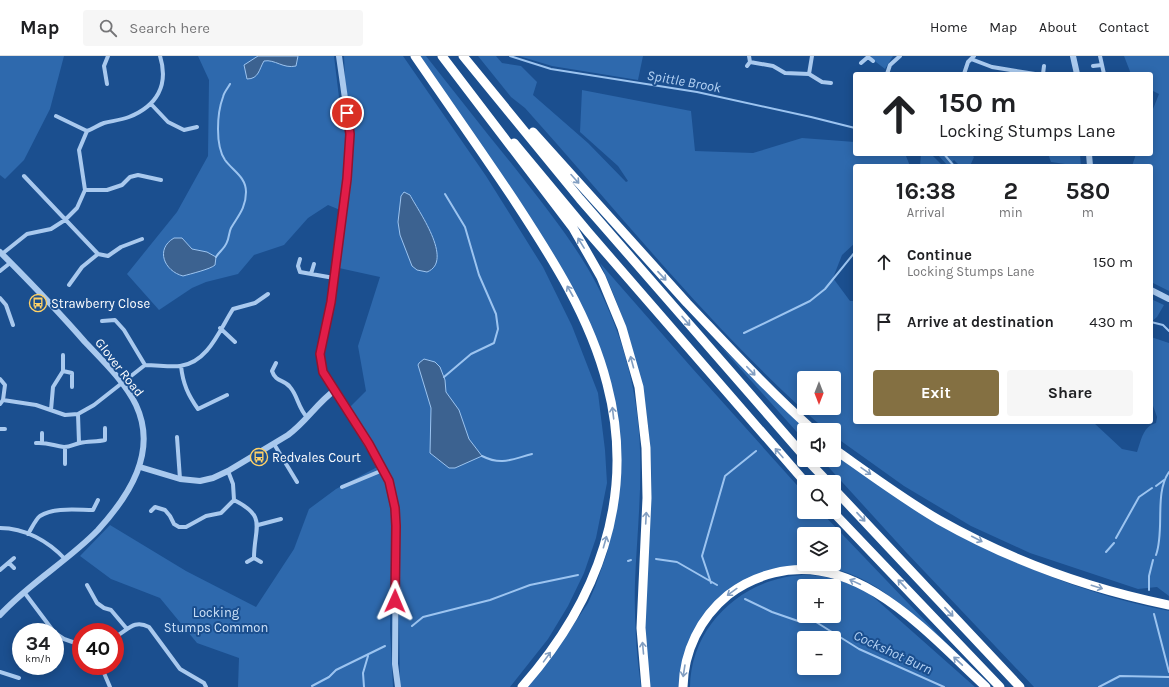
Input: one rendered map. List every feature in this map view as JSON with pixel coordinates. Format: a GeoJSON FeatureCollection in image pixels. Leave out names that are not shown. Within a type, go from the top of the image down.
{"type":"FeatureCollection","features":[{"type":"Feature","properties":{"kind":"highway"},"geometry":{"type":"LineString","coordinates":[[415,56],[500,179],[576,300],[596,348],[612,407],[616,439],[615,492],[605,543],[595,573],[580,607],[545,660],[522,687]]}},
{"type":"Feature","properties":{"kind":"highway"},"geometry":{"type":"LineString","coordinates":[[443,56],[583,226],[799,475]]}},
{"type":"Feature","properties":{"kind":"highway"},"geometry":{"type":"LineString","coordinates":[[443,56],[573,228],[601,277],[627,342],[639,387],[648,468],[641,621],[646,687]]}},
{"type":"Feature","properties":{"kind":"highway"},"geometry":{"type":"LineString","coordinates":[[464,56],[610,219],[731,350],[785,406],[805,423]]}},
{"type":"Feature","properties":{"kind":"highway"},"geometry":{"type":"LineString","coordinates":[[464,56],[580,199],[797,448]]}},
{"type":"Feature","properties":{"kind":"highway"},"geometry":{"type":"LineString","coordinates":[[841,454],[939,520],[997,549],[1098,588],[1169,605]]}},
{"type":"Feature","properties":{"kind":"highway"},"geometry":{"type":"LineString","coordinates":[[814,467],[821,475]]}},
{"type":"Feature","properties":{"kind":"highway"},"geometry":{"type":"LineString","coordinates":[[841,496],[1020,687]]}},
{"type":"Feature","properties":{"kind":"highway"},"geometry":{"type":"LineString","coordinates":[[840,519],[1000,687]]}},
{"type":"Feature","properties":{"kind":"highway"},"geometry":{"type":"LineString","coordinates":[[683,687],[685,667],[692,642],[707,615],[733,591],[760,577],[798,569],[830,572],[846,577],[880,595],[903,612],[986,687]]}},
{"type":"Feature","properties":{"kind":"street"},"geometry":{"type":"LineString","coordinates":[[107,84],[104,66],[108,56]]}},
{"type":"Feature","properties":{"kind":"street"},"geometry":{"type":"LineString","coordinates":[[1,253],[27,234],[51,229],[77,208],[85,190],[79,150],[87,132],[104,124],[129,117],[151,104],[161,91],[164,68],[160,56]]}},
{"type":"Feature","properties":{"kind":"street"},"geometry":{"type":"LineString","coordinates":[[339,56],[348,120],[349,155],[334,278],[320,354],[323,372],[389,481],[395,508],[395,664],[398,687]]}},
{"type":"Feature","properties":{"kind":"street"},"geometry":{"type":"LineString","coordinates":[[748,66],[750,62],[749,56]]}},
{"type":"Feature","properties":{"kind":"street"},"geometry":{"type":"LineString","coordinates":[[808,74],[812,56]]}},
{"type":"Feature","properties":{"kind":"street"},"geometry":{"type":"LineString","coordinates":[[861,62],[868,56],[873,61]]}},
{"type":"Feature","properties":{"kind":"street"},"geometry":{"type":"LineString","coordinates":[[888,72],[890,65],[900,56]]}},
{"type":"Feature","properties":{"kind":"street"},"geometry":{"type":"LineString","coordinates":[[1073,56],[1077,72]]}},
{"type":"Feature","properties":{"kind":"street"},"geometry":{"type":"LineString","coordinates":[[1100,56],[1104,72]]}},
{"type":"Feature","properties":{"kind":"street"},"geometry":{"type":"LineString","coordinates":[[964,72],[966,66],[973,57],[992,67],[1023,72]]}},
{"type":"Feature","properties":{"kind":"street"},"geometry":{"type":"LineString","coordinates":[[750,62],[773,66],[785,73],[808,74],[822,82],[831,83]]}},
{"type":"Feature","properties":{"kind":"street"},"geometry":{"type":"LineString","coordinates":[[1043,72],[1044,66]]}},
{"type":"Feature","properties":{"kind":"street"},"geometry":{"type":"LineString","coordinates":[[1093,66],[1102,66]]}},
{"type":"Feature","properties":{"kind":"street"},"geometry":{"type":"LineString","coordinates":[[151,104],[168,122],[184,130],[197,127]]}},
{"type":"Feature","properties":{"kind":"street"},"geometry":{"type":"LineString","coordinates":[[56,116],[87,132]]}},
{"type":"Feature","properties":{"kind":"street"},"geometry":{"type":"LineString","coordinates":[[85,190],[107,190],[122,185],[134,175],[161,180]]}},
{"type":"Feature","properties":{"kind":"street"},"geometry":{"type":"LineString","coordinates":[[24,176],[64,220],[76,229],[98,254],[108,256],[122,247],[142,239]]}},
{"type":"Feature","properties":{"kind":"street","name":"Glover Road"},"geometry":{"type":"LineString","coordinates":[[0,615],[24,592],[83,544],[112,514],[128,492],[140,467],[144,444],[141,418],[136,405],[122,384],[78,334],[1,253]]}},
{"type":"Feature","properties":{"kind":"street"},"geometry":{"type":"LineString","coordinates":[[69,285],[82,267],[98,254]]}},
{"type":"Feature","properties":{"kind":"street"},"geometry":{"type":"LineString","coordinates":[[300,259],[298,266],[300,272],[334,278]]}},
{"type":"Feature","properties":{"kind":"street"},"geometry":{"type":"LineString","coordinates":[[0,271],[10,263]]}},
{"type":"Feature","properties":{"kind":"street"},"geometry":{"type":"LineString","coordinates":[[311,274],[314,264]]}},
{"type":"Feature","properties":{"kind":"street"},"geometry":{"type":"LineString","coordinates":[[1153,291],[1169,299]]}},
{"type":"Feature","properties":{"kind":"street"},"geometry":{"type":"LineString","coordinates":[[0,379],[5,384],[2,402],[21,402],[65,415],[78,414],[94,406],[145,365],[181,366],[196,360],[208,350],[220,328],[233,309],[255,303],[268,294]]}},
{"type":"Feature","properties":{"kind":"street"},"geometry":{"type":"LineString","coordinates":[[0,298],[6,306],[13,325]]}},
{"type":"Feature","properties":{"kind":"street"},"geometry":{"type":"LineString","coordinates":[[102,321],[115,320],[124,330],[145,365]]}},
{"type":"Feature","properties":{"kind":"street"},"geometry":{"type":"LineString","coordinates":[[220,328],[235,342]]}},
{"type":"Feature","properties":{"kind":"street"},"geometry":{"type":"LineString","coordinates":[[52,410],[53,387],[62,371],[62,355]]}},
{"type":"Feature","properties":{"kind":"street"},"geometry":{"type":"LineString","coordinates":[[276,363],[272,371],[274,376],[292,388],[300,409],[308,417]]}},
{"type":"Feature","properties":{"kind":"street"},"geometry":{"type":"LineString","coordinates":[[181,366],[183,382],[187,394],[198,409],[226,395]]}},
{"type":"Feature","properties":{"kind":"street"},"geometry":{"type":"LineString","coordinates":[[62,371],[72,373],[72,387]]}},
{"type":"Feature","properties":{"kind":"street"},"geometry":{"type":"LineString","coordinates":[[140,467],[180,479],[200,481],[213,478],[274,444],[298,427],[322,400],[335,390]]}},
{"type":"Feature","properties":{"kind":"street"},"geometry":{"type":"LineString","coordinates":[[78,414],[79,443]]}},
{"type":"Feature","properties":{"kind":"street"},"geometry":{"type":"LineString","coordinates":[[36,443],[42,442],[65,447],[79,443],[96,443],[106,440],[105,428]]}},
{"type":"Feature","properties":{"kind":"street"},"geometry":{"type":"LineString","coordinates":[[0,429],[5,429]]}},
{"type":"Feature","properties":{"kind":"street"},"geometry":{"type":"LineString","coordinates":[[42,433],[42,442]]}},
{"type":"Feature","properties":{"kind":"street"},"geometry":{"type":"LineString","coordinates":[[177,436],[180,479]]}},
{"type":"Feature","properties":{"kind":"street"},"geometry":{"type":"LineString","coordinates":[[274,444],[297,482]]}},
{"type":"Feature","properties":{"kind":"street"},"geometry":{"type":"LineString","coordinates":[[65,447],[65,464]]}},
{"type":"Feature","properties":{"kind":"street"},"geometry":{"type":"LineString","coordinates":[[342,488],[383,470]]}},
{"type":"Feature","properties":{"kind":"street"},"geometry":{"type":"LineString","coordinates":[[151,511],[155,508],[165,510],[174,524],[179,527],[186,528],[206,516],[221,513],[234,500],[233,484],[228,471]]}},
{"type":"Feature","properties":{"kind":"street"},"geometry":{"type":"LineString","coordinates":[[94,516],[93,510],[98,500]]}},
{"type":"Feature","properties":{"kind":"street"},"geometry":{"type":"LineString","coordinates":[[234,500],[252,511],[258,525],[254,558]]}},
{"type":"Feature","properties":{"kind":"street"},"geometry":{"type":"LineString","coordinates":[[28,534],[37,519],[43,515],[57,510],[93,510]]}},
{"type":"Feature","properties":{"kind":"street"},"geometry":{"type":"LineString","coordinates":[[258,525],[281,519]]}},
{"type":"Feature","properties":{"kind":"street"},"geometry":{"type":"LineString","coordinates":[[0,528],[15,530],[47,542],[65,560]]}},
{"type":"Feature","properties":{"kind":"street"},"geometry":{"type":"LineString","coordinates":[[0,570],[14,558]]}},
{"type":"Feature","properties":{"kind":"street"},"geometry":{"type":"LineString","coordinates":[[254,558],[261,562]]}},
{"type":"Feature","properties":{"kind":"street"},"geometry":{"type":"LineString","coordinates":[[247,562],[254,558]]}},
{"type":"Feature","properties":{"kind":"street"},"geometry":{"type":"LineString","coordinates":[[9,563],[14,568]]}},
{"type":"Feature","properties":{"kind":"street"},"geometry":{"type":"LineString","coordinates":[[87,585],[97,603],[104,608],[111,610],[127,629]]}},
{"type":"Feature","properties":{"kind":"street"},"geometry":{"type":"LineString","coordinates":[[24,592],[48,623]]}},
{"type":"Feature","properties":{"kind":"street"},"geometry":{"type":"LineString","coordinates":[[124,631],[133,624],[138,623],[149,627],[180,669],[204,682],[206,687]]}},
{"type":"Feature","properties":{"kind":"street"},"geometry":{"type":"LineString","coordinates":[[0,672],[19,678]]}},
{"type":"Feature","properties":{"kind":"street"},"geometry":{"type":"LineString","coordinates":[[105,675],[110,687]]}},
{"type":"Feature","properties":{"kind":"green space"},"geometry":{"type":"Polygon","coordinates":[[[0,56],[64,56],[50,109],[24,160],[5,179],[0,175],[0,56]]]}},
{"type":"Feature","properties":{"kind":"green space","name":"Locking Stumps Common"},"geometry":{"type":"Polygon","coordinates":[[[198,56],[334,56],[341,114],[350,116],[345,80],[344,56],[403,56],[486,176],[543,267],[572,326],[598,393],[605,450],[607,483],[596,538],[584,573],[568,606],[548,639],[510,687],[400,687],[398,560],[391,561],[390,629],[393,687],[238,687],[239,658],[197,643],[160,598],[111,579],[80,556],[110,525],[186,571],[256,607],[294,549],[309,509],[336,489],[383,464],[349,408],[366,391],[358,346],[380,277],[339,268],[345,212],[328,205],[308,218],[284,245],[254,255],[238,274],[206,282],[192,288],[159,310],[127,274],[177,212],[208,156],[209,80],[198,56]]]}},
{"type":"Feature","properties":{"kind":"green space"},"geometry":{"type":"Polygon","coordinates":[[[419,56],[426,56],[562,229],[587,267],[607,306],[615,326],[633,389],[639,432],[640,489],[635,608],[641,687],[528,687],[576,621],[588,603],[595,587],[607,553],[615,519],[619,448],[586,315],[419,56]]]}},
{"type":"Feature","properties":{"kind":"green space"},"geometry":{"type":"Polygon","coordinates":[[[478,56],[496,56],[502,63],[521,66],[537,82],[533,95],[588,143],[626,182],[628,181],[618,166],[580,132],[582,90],[691,111],[695,151],[753,153],[802,138],[853,142],[853,156],[906,156],[909,164],[853,164],[853,245],[842,255],[833,278],[850,301],[853,301],[853,424],[1095,424],[1122,449],[1137,452],[1145,431],[1148,427],[1156,423],[1157,417],[1153,406],[1153,338],[1169,343],[1169,596],[1157,587],[1138,589],[1030,553],[971,526],[904,486],[841,441],[841,423],[818,423],[809,415],[841,415],[841,371],[797,371],[797,404],[746,355],[671,274],[525,108],[511,97],[478,56]]]}},
{"type":"Feature","properties":{"kind":"green space"},"geometry":{"type":"Polygon","coordinates":[[[519,56],[643,56],[638,80],[552,66],[519,56]]]}},
{"type":"Feature","properties":{"kind":"green space"},"geometry":{"type":"Polygon","coordinates":[[[871,56],[893,56],[885,69],[872,59],[871,56]]]}},
{"type":"Feature","properties":{"kind":"green space"},"geometry":{"type":"Polygon","coordinates":[[[1124,56],[1169,56],[1169,291],[1153,283],[1153,164],[1133,164],[1135,156],[1153,156],[1153,109],[1159,94],[1153,91],[1153,72],[1130,72],[1124,56]]]}},
{"type":"Feature","properties":{"kind":"green space"},"geometry":{"type":"Polygon","coordinates":[[[921,156],[933,156],[941,164],[920,164],[921,156]]]}},
{"type":"Feature","properties":{"kind":"green space"},"geometry":{"type":"Polygon","coordinates":[[[939,156],[974,157],[971,164],[958,164],[954,160],[950,164],[946,164],[939,156]]]}},
{"type":"Feature","properties":{"kind":"green space"},"geometry":{"type":"Polygon","coordinates":[[[1049,156],[1080,156],[1081,164],[1065,164],[1051,162],[1049,156]]]}},
{"type":"Feature","properties":{"kind":"green space"},"geometry":{"type":"Polygon","coordinates":[[[600,263],[797,485],[797,519],[828,519],[835,527],[797,527],[797,567],[778,568],[706,613],[680,687],[649,687],[644,596],[651,502],[649,439],[642,387],[629,337],[600,263]]]}},
{"type":"Feature","properties":{"kind":"green space"},"geometry":{"type":"Polygon","coordinates":[[[1153,300],[1164,305],[1157,317],[1153,320],[1153,300]]]}},
{"type":"Feature","properties":{"kind":"green space"},"geometry":{"type":"Polygon","coordinates":[[[720,346],[801,423],[797,423],[797,432],[720,346]]]}},
{"type":"Feature","properties":{"kind":"green space"},"geometry":{"type":"Polygon","coordinates":[[[841,456],[979,545],[1002,556],[1048,576],[1096,592],[1144,606],[1169,611],[1169,687],[1034,687],[905,551],[841,481],[841,475],[836,475],[828,467],[841,467],[841,456]]]}},
{"type":"Feature","properties":{"kind":"green space"},"geometry":{"type":"Polygon","coordinates":[[[841,533],[952,649],[894,599],[854,575],[841,571],[841,533]]]}},
{"type":"Feature","properties":{"kind":"green space"},"geometry":{"type":"Polygon","coordinates":[[[803,575],[821,576],[832,579],[797,579],[797,623],[841,623],[841,582],[854,586],[870,594],[975,687],[690,687],[693,665],[700,644],[710,625],[724,609],[741,595],[760,585],[781,578],[803,575]]]}},
{"type":"Feature","properties":{"kind":"shaded area"},"geometry":{"type":"Polygon","coordinates":[[[258,56],[298,56],[296,66],[291,67],[272,61],[264,61],[258,73],[251,79],[247,79],[244,65],[258,56]]]}},
{"type":"Feature","properties":{"kind":"shaded area"},"geometry":{"type":"Polygon","coordinates":[[[404,192],[410,195],[426,223],[436,246],[437,257],[435,266],[427,272],[417,270],[412,266],[400,235],[398,222],[401,196],[404,192]]]}},
{"type":"Feature","properties":{"kind":"shaded area"},"geometry":{"type":"Polygon","coordinates":[[[174,238],[182,238],[192,249],[207,252],[216,257],[215,265],[205,270],[183,276],[171,270],[164,259],[163,254],[168,243],[174,238]]]}},
{"type":"Feature","properties":{"kind":"shaded area"},"geometry":{"type":"Polygon","coordinates":[[[424,359],[435,362],[440,367],[445,380],[446,392],[459,410],[469,439],[482,456],[455,468],[449,468],[430,453],[431,408],[418,365],[424,359]]]}},
{"type":"Feature","properties":{"kind":"waterway","name":"Spittle Brook"},"geometry":{"type":"LineString","coordinates":[[510,56],[551,69],[697,92],[853,128]]}},
{"type":"Feature","properties":{"kind":"waterway"},"geometry":{"type":"LineString","coordinates":[[216,257],[226,244],[231,228],[241,212],[246,198],[244,182],[225,160],[218,138],[219,111],[224,93],[230,84]]}},
{"type":"Feature","properties":{"kind":"waterway","name":"Spittle Brook"},"geometry":{"type":"LineString","coordinates":[[946,156],[952,164]]}},
{"type":"Feature","properties":{"kind":"waterway"},"geometry":{"type":"LineString","coordinates":[[444,377],[471,354],[494,343],[498,329],[496,314],[479,275],[465,227],[445,194]]}},
{"type":"Feature","properties":{"kind":"waterway"},"geometry":{"type":"LineString","coordinates":[[744,333],[810,301],[825,289],[853,254]]}},
{"type":"Feature","properties":{"kind":"waterway","name":"Spittle Brook"},"geometry":{"type":"LineString","coordinates":[[1153,322],[1163,325],[1169,331]]}},
{"type":"Feature","properties":{"kind":"waterway","name":"Cockshot Burn"},"geometry":{"type":"LineString","coordinates":[[711,583],[702,556],[725,476],[756,451]]}},
{"type":"Feature","properties":{"kind":"waterway"},"geometry":{"type":"LineString","coordinates":[[482,456],[495,461],[507,461],[532,454]]}},
{"type":"Feature","properties":{"kind":"waterway","name":"Spittle Brook"},"geometry":{"type":"LineString","coordinates":[[1156,555],[1160,535],[1162,490],[1169,472]]}},
{"type":"Feature","properties":{"kind":"waterway"},"geometry":{"type":"LineString","coordinates":[[1156,486],[1164,480]]}},
{"type":"Feature","properties":{"kind":"waterway"},"geometry":{"type":"LineString","coordinates":[[1116,538],[1139,497],[1152,488]]}},
{"type":"Feature","properties":{"kind":"waterway"},"geometry":{"type":"LineString","coordinates":[[1106,552],[1114,543]]}},
{"type":"Feature","properties":{"kind":"waterway"},"geometry":{"type":"LineString","coordinates":[[656,559],[677,562],[717,585]]}},
{"type":"Feature","properties":{"kind":"waterway","name":"Spittle Brook"},"geometry":{"type":"LineString","coordinates":[[1149,590],[1149,576],[1153,560]]}},
{"type":"Feature","properties":{"kind":"waterway"},"geometry":{"type":"LineString","coordinates":[[412,626],[423,617],[490,600],[530,585],[578,575]]}},
{"type":"Feature","properties":{"kind":"waterway","name":"Cockshot Burn"},"geometry":{"type":"LineString","coordinates":[[745,599],[772,612],[798,621],[816,622],[859,649],[944,687]]}},
{"type":"Feature","properties":{"kind":"waterway","name":"Spittle Brook"},"geometry":{"type":"LineString","coordinates":[[1154,614],[1169,672]]}},
{"type":"Feature","properties":{"kind":"waterway"},"geometry":{"type":"LineString","coordinates":[[312,686],[329,677],[336,670],[385,646]]}},
{"type":"Feature","properties":{"kind":"waterway"},"geometry":{"type":"LineString","coordinates":[[364,687],[363,673],[368,656]]}},
{"type":"Feature","properties":{"kind":"waterway","name":"Cockshot Burn"},"geometry":{"type":"LineString","coordinates":[[1099,687],[1120,676],[1169,677]]}},
{"type":"Feature","properties":{"kind":"place","name":"Strawberry Close"},"geometry":{"type":"Point","coordinates":[38,303]}},
{"type":"Feature","properties":{"kind":"place","name":"Redvales Court"},"geometry":{"type":"Point","coordinates":[259,457]}},
{"type":"Feature","properties":{"kind":"route"},"geometry":{"type":"LineString","coordinates":[[347,113],[350,134],[347,179],[331,302],[320,354],[323,372],[369,444],[389,481],[395,508],[396,526],[395,601]]}}]}
